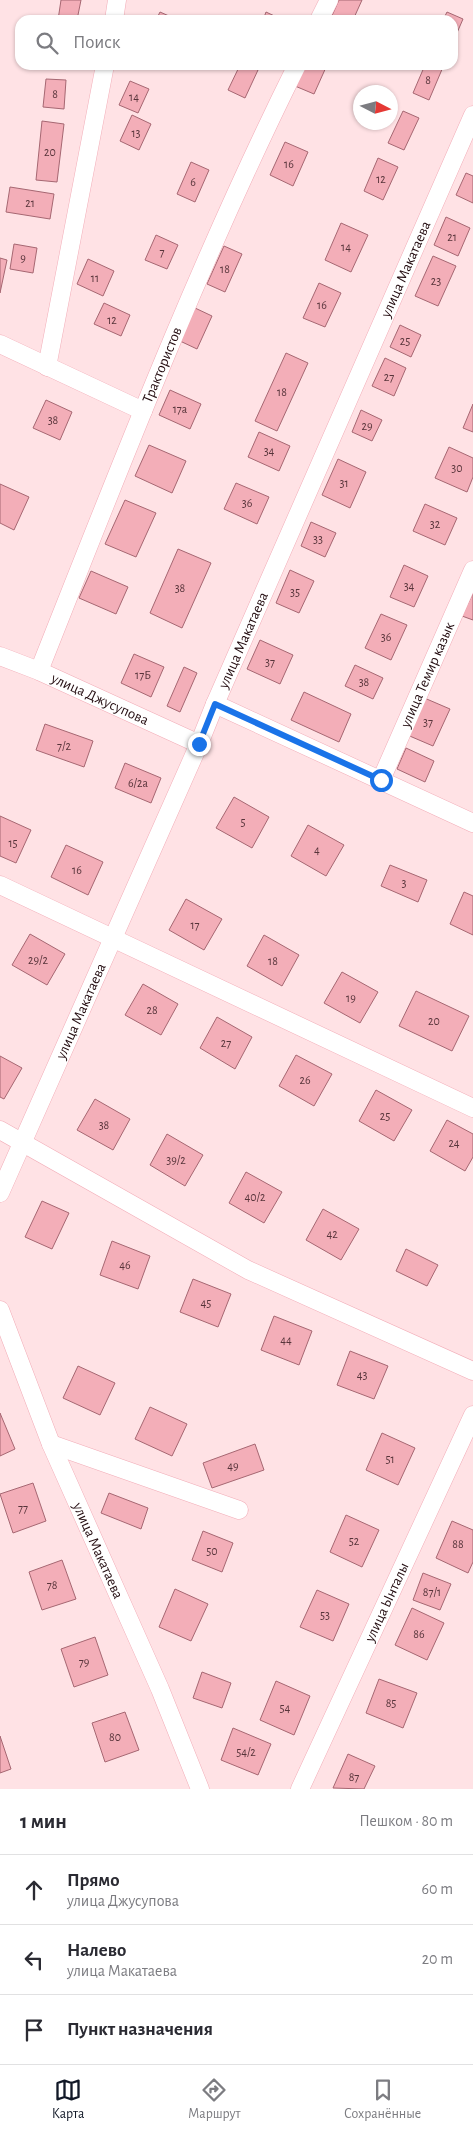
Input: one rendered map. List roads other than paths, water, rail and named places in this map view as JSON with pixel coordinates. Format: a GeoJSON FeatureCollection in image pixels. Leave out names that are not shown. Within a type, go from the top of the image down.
{"type":"FeatureCollection","features":[{"type":"Feature","properties":{"kind":"street"},"geometry":{"type":"LineString","coordinates":[[115,15],[117,0]]}},
{"type":"Feature","properties":{"kind":"street"},"geometry":{"type":"LineString","coordinates":[[322,15],[329,0]]}},
{"type":"Feature","properties":{"kind":"street"},"geometry":{"type":"LineString","coordinates":[[47,367],[104,70]]}},
{"type":"Feature","properties":{"kind":"street","name":"Трактористов"},"geometry":{"type":"LineString","coordinates":[[39,671],[143,411],[258,144],[295,70]]}},
{"type":"Feature","properties":{"kind":"street","name":"улица Макатаева"},"geometry":{"type":"LineString","coordinates":[[0,1193],[199,744],[473,115]]}},
{"type":"Feature","properties":{"kind":"street"},"geometry":{"type":"LineString","coordinates":[[0,344],[143,411]]}},
{"type":"Feature","properties":{"kind":"street","name":"улица Темир казык"},"geometry":{"type":"LineString","coordinates":[[381,780],[473,570]]}},
{"type":"Feature","properties":{"kind":"street","name":"улица Джусупова"},"geometry":{"type":"LineString","coordinates":[[0,656],[39,671],[199,744]]}},
{"type":"Feature","properties":{"kind":"street"},"geometry":{"type":"LineString","coordinates":[[215,704],[473,823]]}},
{"type":"Feature","properties":{"kind":"street"},"geometry":{"type":"LineString","coordinates":[[0,885],[473,1108]]}},
{"type":"Feature","properties":{"kind":"street"},"geometry":{"type":"LineString","coordinates":[[0,1130],[248,1270],[473,1371]]}},
{"type":"Feature","properties":{"kind":"street","name":"улица Макатаева"},"geometry":{"type":"LineString","coordinates":[[0,1310],[51,1444],[160,1689],[200,1789]]}},
{"type":"Feature","properties":{"kind":"street","name":"улица Ынталы"},"geometry":{"type":"LineString","coordinates":[[300,1789],[473,1414]]}},
{"type":"Feature","properties":{"kind":"street"},"geometry":{"type":"LineString","coordinates":[[51,1444],[238,1510]]}}]}
